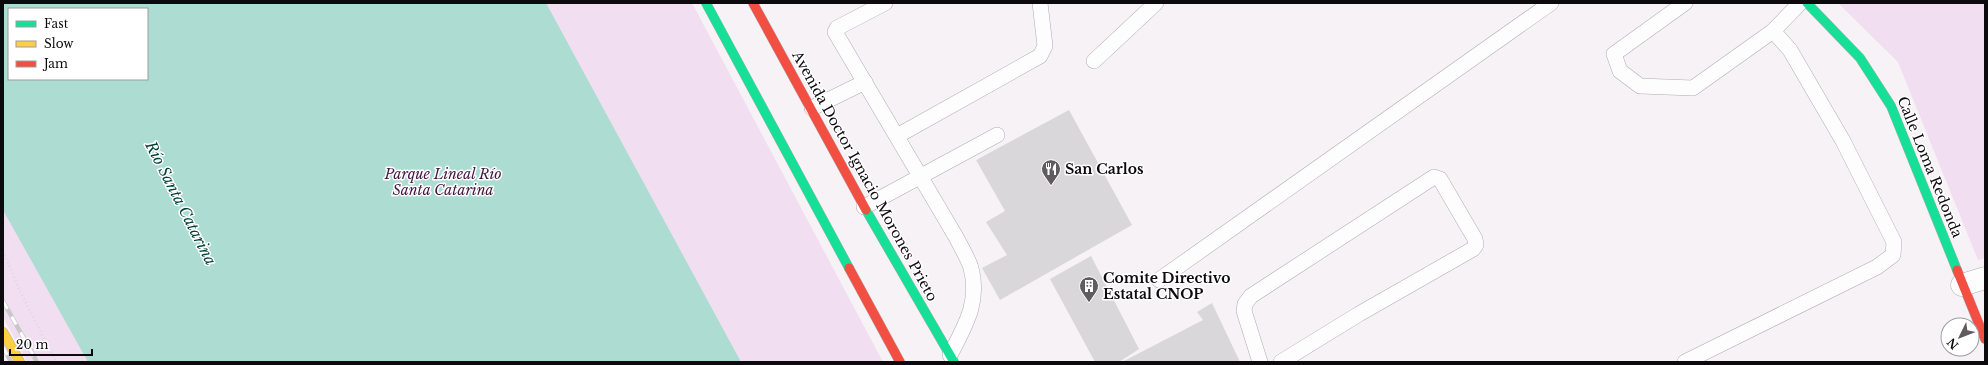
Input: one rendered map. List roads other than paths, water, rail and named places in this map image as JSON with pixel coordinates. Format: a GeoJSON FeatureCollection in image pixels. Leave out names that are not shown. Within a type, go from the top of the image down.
{"type":"FeatureCollection","features":[{"type":"Feature","properties":{"kind":"main road"},"geometry":{"type":"LineString","coordinates":[[706,3],[900,362]]}},
{"type":"Feature","properties":{"kind":"main road","name":"Calle Loma Redonda"},"geometry":{"type":"LineString","coordinates":[[1807,3],[1860,58],[1891,106],[1985,339]]}},
{"type":"Feature","properties":{"kind":"main road","name":"Avenida Doctor Ignacio Morones Prieto"},"geometry":{"type":"LineString","coordinates":[[755,4],[864,207],[952,358]]}},
{"type":"Feature","properties":{"kind":"main road"},"geometry":{"type":"LineString","coordinates":[[3,332],[20,362]]}},
{"type":"Feature","properties":{"kind":"street"},"geometry":{"type":"LineString","coordinates":[[1962,285],[1985,278]]}},
{"type":"Feature","properties":{"kind":"lane"},"geometry":{"type":"LineString","coordinates":[[885,3],[835,30],[864,82],[956,237],[971,268],[974,292],[971,314],[952,358]]}},
{"type":"Feature","properties":{"kind":"lane"},"geometry":{"type":"LineString","coordinates":[[897,136],[1040,56],[1045,46],[1040,3]]}},
{"type":"Feature","properties":{"kind":"lane"},"geometry":{"type":"LineString","coordinates":[[1094,61],[1156,3]]}},
{"type":"Feature","properties":{"kind":"lane"},"geometry":{"type":"LineString","coordinates":[[1159,280],[1551,3]]}},
{"type":"Feature","properties":{"kind":"lane"},"geometry":{"type":"LineString","coordinates":[[1685,3],[1614,54],[1620,71],[1640,86],[1693,88],[1773,31],[1800,3]]}},
{"type":"Feature","properties":{"kind":"lane"},"geometry":{"type":"LineString","coordinates":[[1685,362],[1877,267],[1893,255],[1894,242],[1842,141],[1790,50],[1773,31]]}},
{"type":"Feature","properties":{"kind":"lane"},"geometry":{"type":"LineString","coordinates":[[812,108],[864,82]]}},
{"type":"Feature","properties":{"kind":"lane"},"geometry":{"type":"LineString","coordinates":[[864,207],[997,135]]}},
{"type":"Feature","properties":{"kind":"lane"},"geometry":{"type":"LineString","coordinates":[[1260,362],[1244,311],[1245,304],[1251,296],[1434,177],[1440,179],[1475,240],[1476,245],[1473,249],[1359,314],[1281,362]]}},
{"type":"Feature","properties":{"kind":"water","name":"Río Santa Catarina"},"geometry":{"type":"Polygon","coordinates":[[[3,3],[546,3],[741,362],[88,362],[3,210],[3,3]]]}},
{"type":"Feature","properties":{"kind":"railway"},"geometry":{"type":"LineString","coordinates":[[3,301],[37,362]]}},
{"type":"Feature","properties":{"kind":"railway"},"geometry":{"type":"LineString","coordinates":[[3,347],[11,362]]}},
{"type":"Feature","properties":{"kind":"place","name":"San Carlos"},"geometry":{"type":"Point","coordinates":[1051,186]}},
{"type":"Feature","properties":{"kind":"place","name":"Comite Directivo Estatal CNOP"},"geometry":{"type":"Point","coordinates":[1089,303]}},
{"type":"Feature","properties":{"kind":"park label","name":"Parque Lineal Río Santa Catarina"},"geometry":{"type":"Point","coordinates":[443,182]}}]}
